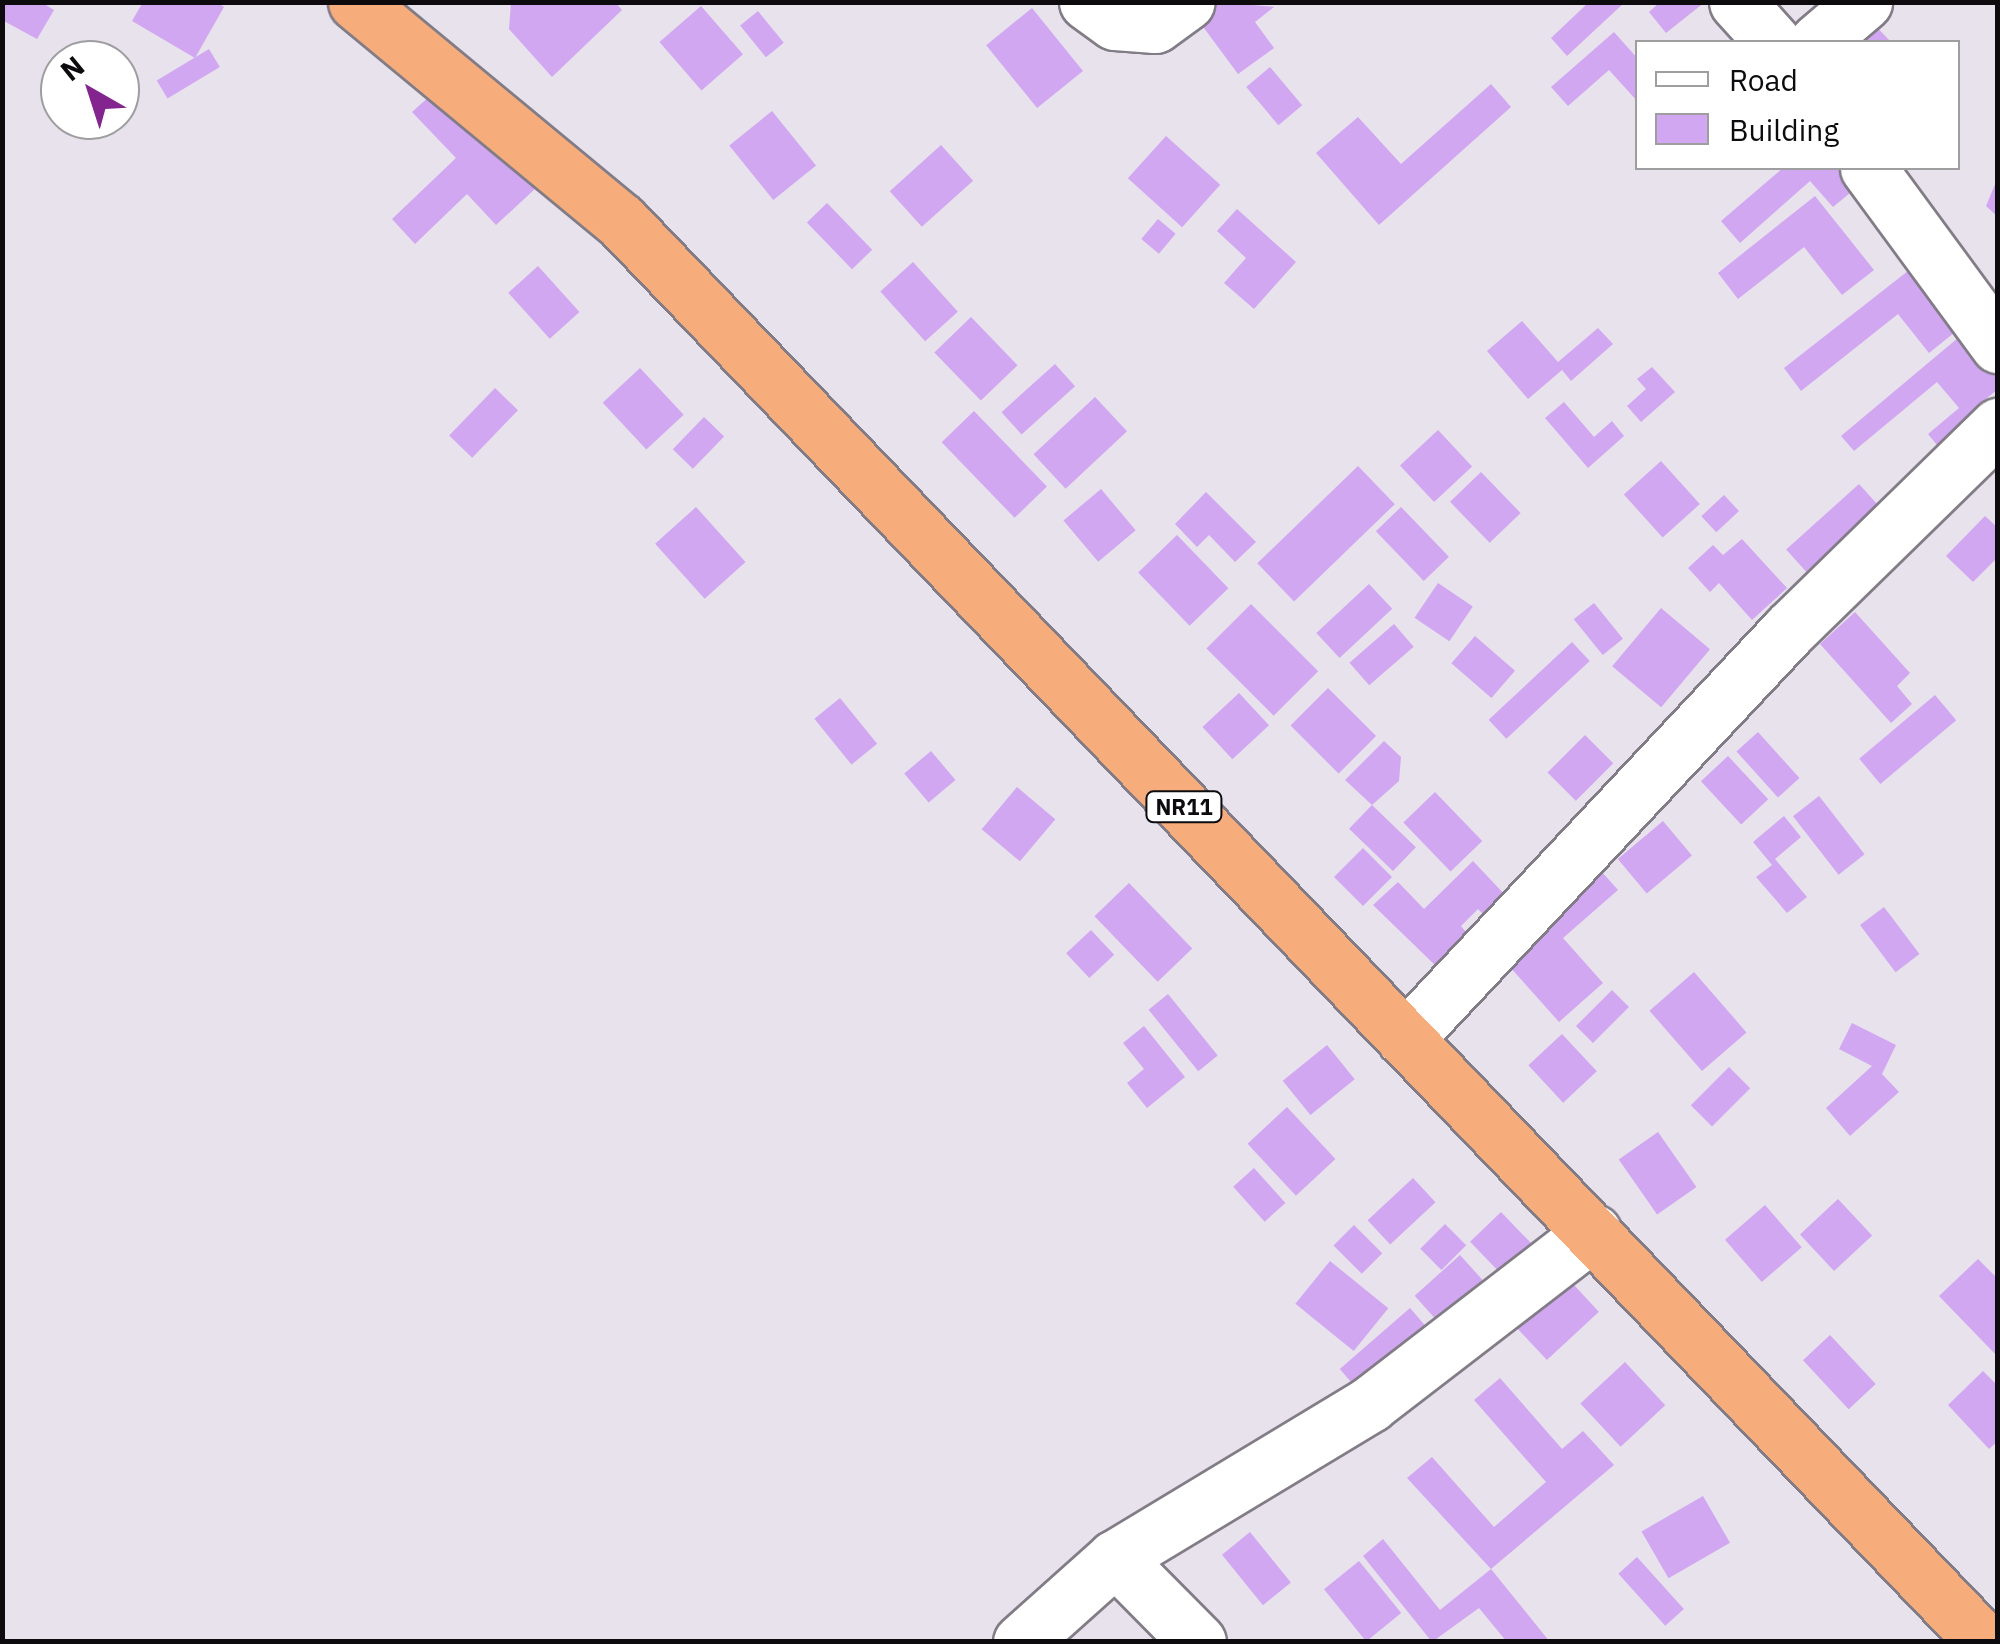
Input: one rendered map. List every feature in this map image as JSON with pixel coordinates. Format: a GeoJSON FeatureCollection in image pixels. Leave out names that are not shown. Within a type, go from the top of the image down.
{"type":"FeatureCollection","features":[{"type":"Feature","properties":{"kind":"highway","name":"NR11"},"geometry":{"type":"LineString","coordinates":[[356,2],[388,21],[621,221],[1984,1642]]}},
{"type":"Feature","properties":{"kind":"street"},"geometry":{"type":"LineString","coordinates":[[1088,2],[1115,22],[1155,25],[1187,2]]}},
{"type":"Feature","properties":{"kind":"street"},"geometry":{"type":"LineString","coordinates":[[1737,2],[1771,40]]}},
{"type":"Feature","properties":{"kind":"street"},"geometry":{"type":"LineString","coordinates":[[1819,40],[1864,2]]}},
{"type":"Feature","properties":{"kind":"street"},"geometry":{"type":"LineString","coordinates":[[1869,170],[1998,345]]}},
{"type":"Feature","properties":{"kind":"street"},"geometry":{"type":"LineString","coordinates":[[1406,1038],[1790,629],[1998,426]]}},
{"type":"Feature","properties":{"kind":"street"},"geometry":{"type":"LineString","coordinates":[[1021,1642],[1115,1558],[1370,1404],[1593,1232]]}},
{"type":"Feature","properties":{"kind":"street"},"geometry":{"type":"LineString","coordinates":[[1115,1558],[1198,1642]]}},
{"type":"Feature","properties":{"kind":"building"},"geometry":{"type":"Polygon","coordinates":[[[2,2],[41,2],[54,10],[37,39],[2,20],[2,2]]]}},
{"type":"Feature","properties":{"kind":"building"},"geometry":{"type":"Polygon","coordinates":[[[143,2],[217,2],[224,7],[195,58],[132,21],[143,2]]]}},
{"type":"Feature","properties":{"kind":"building"},"geometry":{"type":"Polygon","coordinates":[[[511,2],[615,2],[622,10],[552,77],[509,29],[511,2]]]}},
{"type":"Feature","properties":{"kind":"building"},"geometry":{"type":"Polygon","coordinates":[[[1221,2],[1274,7],[1255,22],[1274,48],[1238,74],[1198,20],[1221,2]]]}},
{"type":"Feature","properties":{"kind":"building"},"geometry":{"type":"Polygon","coordinates":[[[1589,2],[1625,2],[1567,56],[1551,38],[1589,2]]]}},
{"type":"Feature","properties":{"kind":"building"},"geometry":{"type":"Polygon","coordinates":[[[1660,2],[1705,2],[1666,33],[1649,12],[1660,2]]]}},
{"type":"Feature","properties":{"kind":"building"},"geometry":{"type":"Polygon","coordinates":[[[701,6],[743,54],[701,90],[659,42],[701,6]]]}},
{"type":"Feature","properties":{"kind":"building"},"geometry":{"type":"Polygon","coordinates":[[[1032,8],[1083,71],[1037,108],[986,45],[1032,8]]]}},
{"type":"Feature","properties":{"kind":"building"},"geometry":{"type":"Polygon","coordinates":[[[758,11],[784,43],[766,57],[740,25],[758,11]]]}},
{"type":"Feature","properties":{"kind":"building"},"geometry":{"type":"Polygon","coordinates":[[[1866,16],[1889,40],[1839,40],[1866,16]]]}},
{"type":"Feature","properties":{"kind":"building"},"geometry":{"type":"Polygon","coordinates":[[[1614,32],[1635,56],[1635,99],[1609,70],[1568,106],[1551,87],[1614,32]]]}},
{"type":"Feature","properties":{"kind":"building"},"geometry":{"type":"Polygon","coordinates":[[[209,49],[220,67],[168,98],[157,80],[209,49]]]}},
{"type":"Feature","properties":{"kind":"building"},"geometry":{"type":"Polygon","coordinates":[[[1270,67],[1302,105],[1278,125],[1246,87],[1270,67]]]}},
{"type":"Feature","properties":{"kind":"building"},"geometry":{"type":"Polygon","coordinates":[[[1491,84],[1511,107],[1379,225],[1316,153],[1358,117],[1401,164],[1491,84]]]}},
{"type":"Feature","properties":{"kind":"building"},"geometry":{"type":"Polygon","coordinates":[[[441,86],[537,187],[496,225],[467,194],[415,244],[392,219],[456,158],[412,112],[441,86]]]}},
{"type":"Feature","properties":{"kind":"building"},"geometry":{"type":"Polygon","coordinates":[[[772,111],[816,165],[773,200],[729,146],[772,111]]]}},
{"type":"Feature","properties":{"kind":"building"},"geometry":{"type":"Polygon","coordinates":[[[1166,136],[1220,185],[1182,227],[1128,178],[1166,136]]]}},
{"type":"Feature","properties":{"kind":"building"},"geometry":{"type":"Polygon","coordinates":[[[941,145],[973,181],[922,227],[890,191],[941,145]]]}},
{"type":"Feature","properties":{"kind":"building"},"geometry":{"type":"Polygon","coordinates":[[[1781,170],[1850,170],[1862,183],[1833,207],[1810,181],[1740,243],[1721,221],[1781,170]]]}},
{"type":"Feature","properties":{"kind":"building"},"geometry":{"type":"Polygon","coordinates":[[[1998,177],[1998,217],[1986,206],[1998,177]]]}},
{"type":"Feature","properties":{"kind":"building"},"geometry":{"type":"Polygon","coordinates":[[[1815,196],[1874,270],[1842,295],[1804,247],[1738,299],[1718,273],[1815,196]]]}},
{"type":"Feature","properties":{"kind":"building"},"geometry":{"type":"Polygon","coordinates":[[[827,203],[872,250],[852,269],[807,222],[827,203]]]}},
{"type":"Feature","properties":{"kind":"building"},"geometry":{"type":"Polygon","coordinates":[[[1237,209],[1296,262],[1254,309],[1224,283],[1246,258],[1217,231],[1237,209]]]}},
{"type":"Feature","properties":{"kind":"building"},"geometry":{"type":"Polygon","coordinates":[[[1158,219],[1176,234],[1159,254],[1141,239],[1158,219]]]}},
{"type":"Feature","properties":{"kind":"building"},"geometry":{"type":"Polygon","coordinates":[[[1922,260],[1970,320],[1929,353],[1898,314],[1801,391],[1784,368],[1922,260]]]}},
{"type":"Feature","properties":{"kind":"building"},"geometry":{"type":"Polygon","coordinates":[[[913,262],[958,312],[925,341],[880,291],[913,262]]]}},
{"type":"Feature","properties":{"kind":"building"},"geometry":{"type":"Polygon","coordinates":[[[538,266],[579,312],[550,339],[508,293],[538,266]]]}},
{"type":"Feature","properties":{"kind":"building"},"geometry":{"type":"Polygon","coordinates":[[[971,317],[1018,365],[981,401],[934,352],[971,317]]]}},
{"type":"Feature","properties":{"kind":"building"},"geometry":{"type":"Polygon","coordinates":[[[1522,321],[1558,362],[1598,328],[1613,344],[1571,381],[1562,370],[1528,399],[1487,351],[1522,321]]]}},
{"type":"Feature","properties":{"kind":"building"},"geometry":{"type":"Polygon","coordinates":[[[1971,327],[1998,358],[1998,389],[1975,408],[1981,416],[1941,450],[1928,434],[1959,408],[1937,382],[1854,451],[1841,436],[1971,327]]]}},
{"type":"Feature","properties":{"kind":"building"},"geometry":{"type":"Polygon","coordinates":[[[1055,364],[1075,386],[1022,434],[1001,412],[1055,364]]]}},
{"type":"Feature","properties":{"kind":"building"},"geometry":{"type":"Polygon","coordinates":[[[1652,367],[1675,392],[1641,422],[1627,406],[1646,389],[1637,379],[1652,367]]]}},
{"type":"Feature","properties":{"kind":"building"},"geometry":{"type":"Polygon","coordinates":[[[640,368],[684,415],[646,450],[603,403],[640,368]]]}},
{"type":"Feature","properties":{"kind":"building"},"geometry":{"type":"Polygon","coordinates":[[[495,388],[518,410],[472,458],[449,435],[495,388]]]}},
{"type":"Feature","properties":{"kind":"building"},"geometry":{"type":"Polygon","coordinates":[[[1095,397],[1127,431],[1066,489],[1034,454],[1095,397]]]}},
{"type":"Feature","properties":{"kind":"building"},"geometry":{"type":"Polygon","coordinates":[[[1564,402],[1594,437],[1612,421],[1624,436],[1588,468],[1545,418],[1564,402]]]}},
{"type":"Feature","properties":{"kind":"building"},"geometry":{"type":"Polygon","coordinates":[[[974,411],[1047,487],[1015,518],[942,442],[974,411]]]}},
{"type":"Feature","properties":{"kind":"building"},"geometry":{"type":"Polygon","coordinates":[[[704,417],[724,436],[693,469],[673,449],[704,417]]]}},
{"type":"Feature","properties":{"kind":"building"},"geometry":{"type":"Polygon","coordinates":[[[1438,430],[1472,467],[1434,502],[1400,465],[1438,430]]]}},
{"type":"Feature","properties":{"kind":"building"},"geometry":{"type":"Polygon","coordinates":[[[1661,461],[1700,504],[1663,538],[1624,494],[1661,461]]]}},
{"type":"Feature","properties":{"kind":"building"},"geometry":{"type":"Polygon","coordinates":[[[1358,466],[1395,504],[1294,601],[1257,563],[1358,466]]]}},
{"type":"Feature","properties":{"kind":"building"},"geometry":{"type":"Polygon","coordinates":[[[1481,472],[1521,513],[1490,543],[1450,502],[1481,472]]]}},
{"type":"Feature","properties":{"kind":"building"},"geometry":{"type":"Polygon","coordinates":[[[1859,484],[1879,506],[1806,572],[1786,550],[1859,484]]]}},
{"type":"Feature","properties":{"kind":"building"},"geometry":{"type":"Polygon","coordinates":[[[1101,489],[1136,530],[1098,562],[1063,520],[1101,489]]]}},
{"type":"Feature","properties":{"kind":"building"},"geometry":{"type":"Polygon","coordinates":[[[1206,492],[1256,542],[1235,562],[1209,535],[1197,547],[1175,524],[1206,492]]]}},
{"type":"Feature","properties":{"kind":"building"},"geometry":{"type":"Polygon","coordinates":[[[1724,495],[1739,511],[1716,532],[1701,516],[1724,495]]]}},
{"type":"Feature","properties":{"kind":"building"},"geometry":{"type":"Polygon","coordinates":[[[696,507],[746,562],[705,599],[655,544],[696,507]]]}},
{"type":"Feature","properties":{"kind":"building"},"geometry":{"type":"Polygon","coordinates":[[[1401,507],[1449,557],[1424,581],[1376,531],[1401,507]]]}},
{"type":"Feature","properties":{"kind":"building"},"geometry":{"type":"Polygon","coordinates":[[[1985,516],[1998,528],[1998,557],[1973,582],[1946,556],[1985,516]]]}},
{"type":"Feature","properties":{"kind":"building"},"geometry":{"type":"Polygon","coordinates":[[[1177,535],[1228,588],[1190,626],[1138,573],[1177,535]]]}},
{"type":"Feature","properties":{"kind":"building"},"geometry":{"type":"Polygon","coordinates":[[[1742,539],[1787,588],[1752,620],[1719,583],[1710,592],[1688,568],[1713,545],[1723,555],[1742,539]]]}},
{"type":"Feature","properties":{"kind":"building"},"geometry":{"type":"Polygon","coordinates":[[[1438,583],[1473,606],[1449,641],[1415,618],[1438,583]]]}},
{"type":"Feature","properties":{"kind":"building"},"geometry":{"type":"Polygon","coordinates":[[[1369,584],[1392,609],[1340,658],[1316,633],[1369,584]]]}},
{"type":"Feature","properties":{"kind":"building"},"geometry":{"type":"Polygon","coordinates":[[[1594,603],[1623,639],[1603,655],[1574,619],[1594,603]]]}},
{"type":"Feature","properties":{"kind":"building"},"geometry":{"type":"Polygon","coordinates":[[[1251,604],[1318,671],[1274,716],[1206,649],[1251,604]]]}},
{"type":"Feature","properties":{"kind":"building"},"geometry":{"type":"Polygon","coordinates":[[[1661,608],[1710,649],[1661,707],[1612,666],[1661,608]]]}},
{"type":"Feature","properties":{"kind":"building"},"geometry":{"type":"Polygon","coordinates":[[[1855,612],[1910,673],[1897,686],[1912,704],[1891,723],[1820,644],[1855,612]]]}},
{"type":"Feature","properties":{"kind":"building"},"geometry":{"type":"Polygon","coordinates":[[[1394,624],[1414,647],[1369,685],[1349,663],[1394,624]]]}},
{"type":"Feature","properties":{"kind":"building"},"geometry":{"type":"Polygon","coordinates":[[[1475,636],[1515,671],[1491,698],[1451,663],[1475,636]]]}},
{"type":"Feature","properties":{"kind":"building"},"geometry":{"type":"Polygon","coordinates":[[[1572,642],[1590,661],[1506,739],[1489,720],[1572,642]]]}},
{"type":"Feature","properties":{"kind":"building"},"geometry":{"type":"Polygon","coordinates":[[[1328,688],[1376,736],[1339,774],[1291,725],[1328,688]]]}},
{"type":"Feature","properties":{"kind":"building"},"geometry":{"type":"Polygon","coordinates":[[[1239,693],[1269,725],[1232,759],[1202,727],[1239,693]]]}},
{"type":"Feature","properties":{"kind":"building"},"geometry":{"type":"Polygon","coordinates":[[[1935,695],[1956,720],[1880,784],[1859,759],[1935,695]]]}},
{"type":"Feature","properties":{"kind":"building"},"geometry":{"type":"Polygon","coordinates":[[[840,698],[877,744],[851,765],[814,719],[840,698]]]}},
{"type":"Feature","properties":{"kind":"building"},"geometry":{"type":"Polygon","coordinates":[[[1758,732],[1799,778],[1778,797],[1736,751],[1758,732]]]}},
{"type":"Feature","properties":{"kind":"building"},"geometry":{"type":"Polygon","coordinates":[[[1585,735],[1613,763],[1576,801],[1548,772],[1585,735]]]}},
{"type":"Feature","properties":{"kind":"building"},"geometry":{"type":"Polygon","coordinates":[[[1384,741],[1401,757],[1399,781],[1372,805],[1345,780],[1384,741]]]}},
{"type":"Feature","properties":{"kind":"building"},"geometry":{"type":"Polygon","coordinates":[[[931,751],[955,780],[929,803],[904,773],[931,751]]]}},
{"type":"Feature","properties":{"kind":"building"},"geometry":{"type":"Polygon","coordinates":[[[1728,756],[1768,799],[1741,824],[1701,781],[1728,756]]]}},
{"type":"Feature","properties":{"kind":"building"},"geometry":{"type":"Polygon","coordinates":[[[1017,787],[1055,819],[1020,861],[982,829],[1017,787]]]}},
{"type":"Feature","properties":{"kind":"building"},"geometry":{"type":"Polygon","coordinates":[[[1435,792],[1482,841],[1451,871],[1403,823],[1435,792]]]}},
{"type":"Feature","properties":{"kind":"building"},"geometry":{"type":"Polygon","coordinates":[[[1819,796],[1865,854],[1839,875],[1793,816],[1819,796]]]}},
{"type":"Feature","properties":{"kind":"building"},"geometry":{"type":"Polygon","coordinates":[[[1372,805],[1416,847],[1393,871],[1349,829],[1372,805]]]}},
{"type":"Feature","properties":{"kind":"building"},"geometry":{"type":"Polygon","coordinates":[[[1784,816],[1801,837],[1775,859],[1807,897],[1787,913],[1756,877],[1772,865],[1753,842],[1784,816]]]}},
{"type":"Feature","properties":{"kind":"building"},"geometry":{"type":"Polygon","coordinates":[[[1663,821],[1692,855],[1647,893],[1618,859],[1663,821]]]}},
{"type":"Feature","properties":{"kind":"building"},"geometry":{"type":"Polygon","coordinates":[[[1363,848],[1392,877],[1363,906],[1334,877],[1363,848]]]}},
{"type":"Feature","properties":{"kind":"building"},"geometry":{"type":"Polygon","coordinates":[[[1473,861],[1507,897],[1486,917],[1478,909],[1461,926],[1471,938],[1439,969],[1373,905],[1398,882],[1424,909],[1473,861]]]}},
{"type":"Feature","properties":{"kind":"building"},"geometry":{"type":"Polygon","coordinates":[[[1601,871],[1618,890],[1563,938],[1603,983],[1559,1022],[1502,958],[1601,871]]]}},
{"type":"Feature","properties":{"kind":"building"},"geometry":{"type":"Polygon","coordinates":[[[1129,883],[1192,948],[1158,982],[1094,916],[1129,883]]]}},
{"type":"Feature","properties":{"kind":"building"},"geometry":{"type":"Polygon","coordinates":[[[1884,907],[1920,954],[1896,972],[1860,925],[1884,907]]]}},
{"type":"Feature","properties":{"kind":"building"},"geometry":{"type":"Polygon","coordinates":[[[1091,930],[1114,955],[1089,978],[1066,953],[1091,930]]]}},
{"type":"Feature","properties":{"kind":"building"},"geometry":{"type":"Polygon","coordinates":[[[1694,972],[1746,1032],[1702,1071],[1649,1011],[1694,972]]]}},
{"type":"Feature","properties":{"kind":"building"},"geometry":{"type":"Polygon","coordinates":[[[1612,990],[1629,1007],[1593,1043],[1576,1026],[1612,990]]]}},
{"type":"Feature","properties":{"kind":"building"},"geometry":{"type":"Polygon","coordinates":[[[1168,994],[1218,1055],[1198,1071],[1149,1010],[1168,994]]]}},
{"type":"Feature","properties":{"kind":"building"},"geometry":{"type":"Polygon","coordinates":[[[1852,1023],[1896,1045],[1882,1074],[1899,1092],[1850,1136],[1826,1108],[1872,1066],[1839,1049],[1852,1023]]]}},
{"type":"Feature","properties":{"kind":"building"},"geometry":{"type":"Polygon","coordinates":[[[1144,1026],[1185,1077],[1147,1108],[1127,1083],[1144,1069],[1123,1043],[1144,1026]]]}},
{"type":"Feature","properties":{"kind":"building"},"geometry":{"type":"Polygon","coordinates":[[[1562,1034],[1597,1071],[1563,1103],[1528,1065],[1562,1034]]]}},
{"type":"Feature","properties":{"kind":"building"},"geometry":{"type":"Polygon","coordinates":[[[1327,1045],[1355,1079],[1310,1115],[1283,1081],[1327,1045]]]}},
{"type":"Feature","properties":{"kind":"building"},"geometry":{"type":"Polygon","coordinates":[[[1729,1067],[1750,1088],[1712,1126],[1691,1105],[1729,1067]]]}},
{"type":"Feature","properties":{"kind":"building"},"geometry":{"type":"Polygon","coordinates":[[[1287,1107],[1335,1159],[1296,1196],[1248,1144],[1287,1107]]]}},
{"type":"Feature","properties":{"kind":"building"},"geometry":{"type":"Polygon","coordinates":[[[1658,1132],[1696,1187],[1657,1214],[1619,1160],[1658,1132]]]}},
{"type":"Feature","properties":{"kind":"building"},"geometry":{"type":"Polygon","coordinates":[[[1254,1168],[1285,1203],[1265,1222],[1233,1187],[1254,1168]]]}},
{"type":"Feature","properties":{"kind":"building"},"geometry":{"type":"Polygon","coordinates":[[[1413,1178],[1436,1202],[1390,1244],[1368,1220],[1413,1178]]]}},
{"type":"Feature","properties":{"kind":"building"},"geometry":{"type":"Polygon","coordinates":[[[1838,1199],[1872,1236],[1834,1271],[1800,1234],[1838,1199]]]}},
{"type":"Feature","properties":{"kind":"building"},"geometry":{"type":"Polygon","coordinates":[[[1765,1205],[1802,1247],[1762,1282],[1725,1240],[1765,1205]]]}},
{"type":"Feature","properties":{"kind":"building"},"geometry":{"type":"Polygon","coordinates":[[[1501,1212],[1534,1246],[1503,1276],[1470,1242],[1501,1212]]]}},
{"type":"Feature","properties":{"kind":"building"},"geometry":{"type":"Polygon","coordinates":[[[1445,1224],[1466,1245],[1441,1270],[1420,1249],[1445,1224]]]}},
{"type":"Feature","properties":{"kind":"building"},"geometry":{"type":"Polygon","coordinates":[[[1354,1225],[1382,1253],[1362,1274],[1333,1246],[1354,1225]]]}},
{"type":"Feature","properties":{"kind":"building"},"geometry":{"type":"Polygon","coordinates":[[[1460,1255],[1491,1290],[1446,1331],[1415,1296],[1460,1255]]]}},
{"type":"Feature","properties":{"kind":"building"},"geometry":{"type":"Polygon","coordinates":[[[1978,1259],[1998,1279],[1998,1357],[1939,1296],[1978,1259]]]}},
{"type":"Feature","properties":{"kind":"building"},"geometry":{"type":"Polygon","coordinates":[[[1330,1261],[1388,1308],[1354,1351],[1295,1304],[1330,1261]]]}},
{"type":"Feature","properties":{"kind":"building"},"geometry":{"type":"Polygon","coordinates":[[[1560,1270],[1599,1312],[1547,1360],[1508,1318],[1560,1270]]]}},
{"type":"Feature","properties":{"kind":"building"},"geometry":{"type":"Polygon","coordinates":[[[1410,1308],[1428,1329],[1358,1390],[1340,1369],[1410,1308]]]}},
{"type":"Feature","properties":{"kind":"building"},"geometry":{"type":"Polygon","coordinates":[[[1830,1335],[1876,1384],[1849,1409],[1803,1360],[1830,1335]]]}},
{"type":"Feature","properties":{"kind":"building"},"geometry":{"type":"Polygon","coordinates":[[[1625,1362],[1665,1405],[1621,1447],[1580,1404],[1625,1362]]]}},
{"type":"Feature","properties":{"kind":"building"},"geometry":{"type":"Polygon","coordinates":[[[1983,1371],[1998,1386],[1998,1441],[1989,1449],[1948,1405],[1983,1371]]]}},
{"type":"Feature","properties":{"kind":"building"},"geometry":{"type":"Polygon","coordinates":[[[1500,1378],[1562,1449],[1583,1431],[1614,1465],[1491,1569],[1407,1478],[1432,1457],[1494,1527],[1546,1482],[1474,1400],[1500,1378]]]}},
{"type":"Feature","properties":{"kind":"building"},"geometry":{"type":"Polygon","coordinates":[[[1703,1496],[1730,1543],[1669,1578],[1642,1532],[1703,1496]]]}},
{"type":"Feature","properties":{"kind":"building"},"geometry":{"type":"Polygon","coordinates":[[[1250,1532],[1291,1583],[1263,1605],[1222,1555],[1250,1532]]]}},
{"type":"Feature","properties":{"kind":"building"},"geometry":{"type":"Polygon","coordinates":[[[1383,1539],[1440,1610],[1491,1569],[1550,1642],[1507,1642],[1479,1608],[1432,1642],[1363,1556],[1383,1539]]]}},
{"type":"Feature","properties":{"kind":"building"},"geometry":{"type":"Polygon","coordinates":[[[1637,1557],[1684,1609],[1665,1626],[1618,1574],[1637,1557]]]}},
{"type":"Feature","properties":{"kind":"building"},"geometry":{"type":"Polygon","coordinates":[[[1359,1561],[1401,1613],[1366,1641],[1324,1589],[1359,1561]]]}}]}
